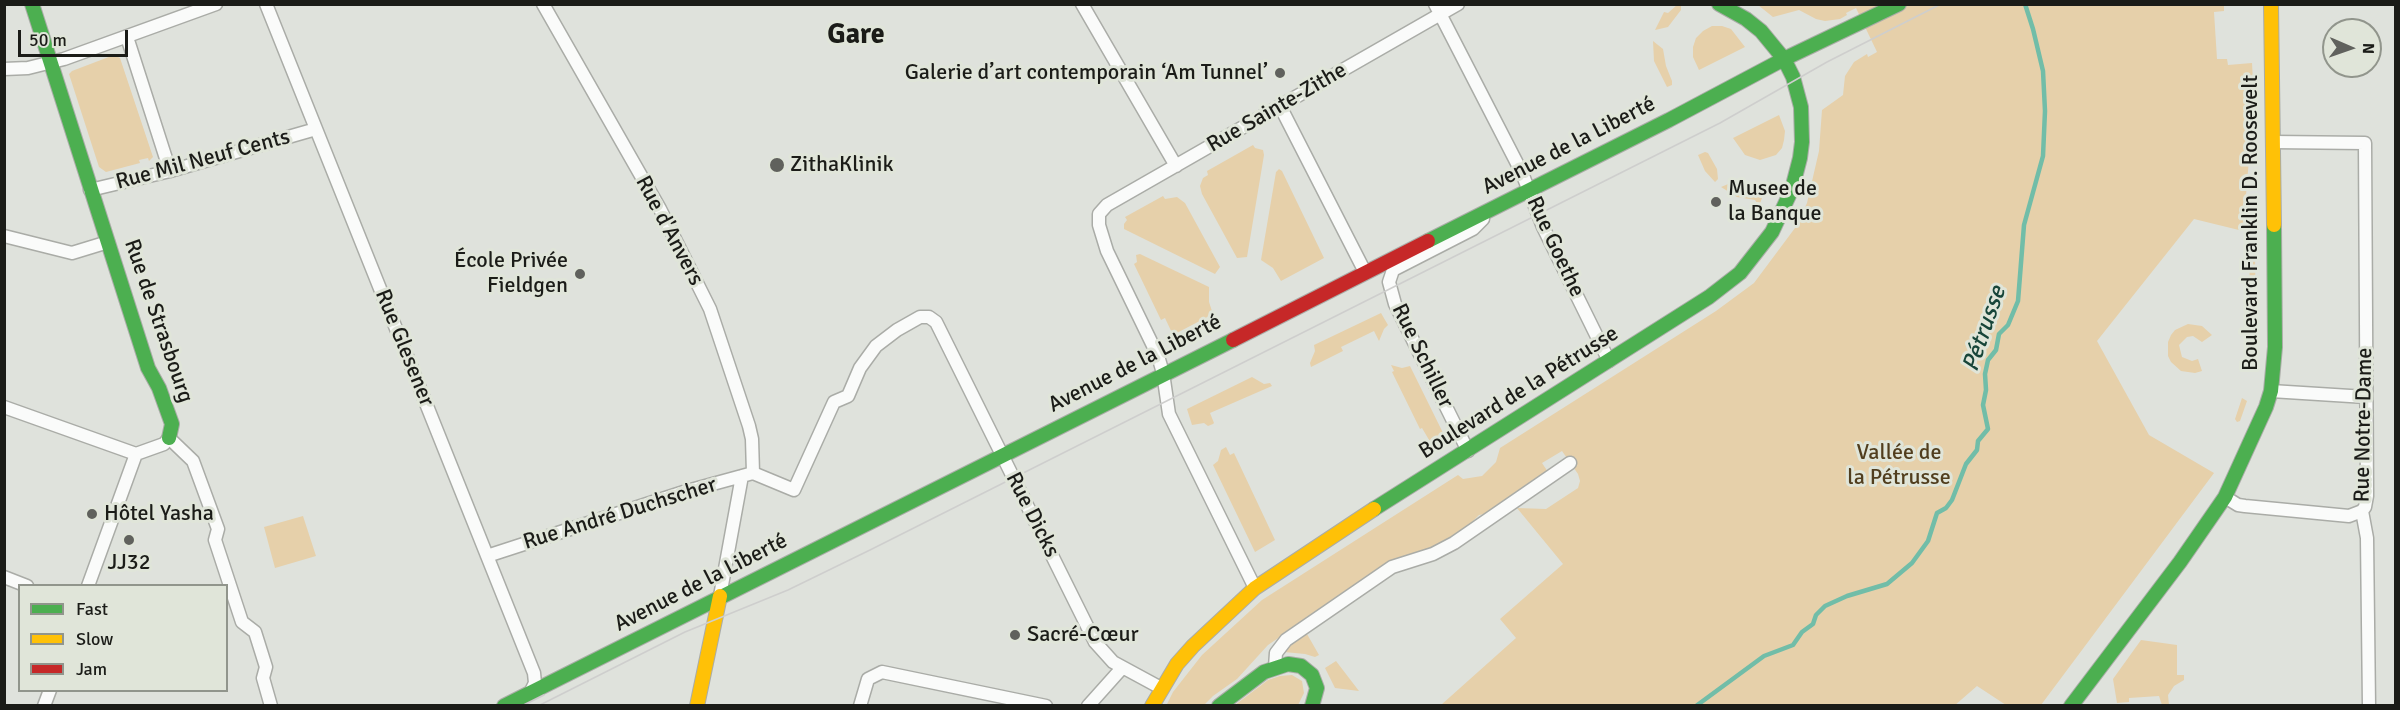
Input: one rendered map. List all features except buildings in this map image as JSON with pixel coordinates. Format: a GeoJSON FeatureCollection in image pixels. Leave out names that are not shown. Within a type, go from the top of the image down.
{"type":"FeatureCollection","features":[{"type":"Feature","properties":{"kind":"main road","name":"Rue de Strasbourg"},"geometry":{"type":"LineString","coordinates":[[32,4],[148,368],[159,388],[172,424],[169,438]]}},
{"type":"Feature","properties":{"kind":"main road","name":"Boulevard de la Pétrusse"},"geometry":{"type":"LineString","coordinates":[[1152,705],[1161,688],[1193,646],[1256,588],[1365,515],[1709,297],[1740,273],[1772,232],[1788,197],[1800,158],[1802,126],[1800,100],[1793,77],[1784,59],[1761,31],[1746,19],[1719,4]]}},
{"type":"Feature","properties":{"kind":"main road","name":"Avenue de la Liberté"},"geometry":{"type":"LineString","coordinates":[[504,705],[1784,59],[1853,28],[1899,4]]}},
{"type":"Feature","properties":{"kind":"main road","name":"Boulevard Franklin D. Roosevelt"},"geometry":{"type":"LineString","coordinates":[[2071,705],[2180,562],[2225,497],[2264,413],[2271,391],[2275,347],[2271,4]]}},
{"type":"Feature","properties":{"kind":"main road"},"geometry":{"type":"LineString","coordinates":[[697,705],[720,596]]}},
{"type":"Feature","properties":{"kind":"main road"},"geometry":{"type":"LineString","coordinates":[[1220,705],[1240,688],[1275,666],[1288,664],[1301,666],[1312,675],[1317,688],[1312,705]]}},
{"type":"Feature","properties":{"kind":"street"},"geometry":{"type":"LineString","coordinates":[[4,69],[51,63],[216,4]]}},
{"type":"Feature","properties":{"kind":"street","name":"Rue Glesener"},"geometry":{"type":"LineString","coordinates":[[266,4],[534,673],[535,683],[530,693]]}},
{"type":"Feature","properties":{"kind":"street","name":"Rue d'Anvers"},"geometry":{"type":"LineString","coordinates":[[543,4],[671,228],[710,309],[749,426],[753,452],[720,596]]}},
{"type":"Feature","properties":{"kind":"street"},"geometry":{"type":"LineString","coordinates":[[1082,4],[1176,166]]}},
{"type":"Feature","properties":{"kind":"street","name":"Rue Sainte-Zithe"},"geometry":{"type":"LineString","coordinates":[[1163,373],[1156,350],[1107,250],[1099,225],[1099,214],[1107,205],[1280,106],[1438,9],[1458,4]]}},
{"type":"Feature","properties":{"kind":"street","name":"Rue Goethe"},"geometry":{"type":"LineString","coordinates":[[1438,9],[1522,173],[1543,227],[1609,361]]}},
{"type":"Feature","properties":{"kind":"street"},"geometry":{"type":"LineString","coordinates":[[127,37],[170,171]]}},
{"type":"Feature","properties":{"kind":"street"},"geometry":{"type":"LineString","coordinates":[[1280,106],[1365,272]]}},
{"type":"Feature","properties":{"kind":"street","name":"Rue Mil Neuf Cents"},"geometry":{"type":"LineString","coordinates":[[90,190],[170,171],[316,129]]}},
{"type":"Feature","properties":{"kind":"street","name":"Rue Notre-Dame"},"geometry":{"type":"LineString","coordinates":[[2273,142],[2365,143],[2367,496],[2362,512],[2367,538],[2368,705]]}},
{"type":"Feature","properties":{"kind":"street","name":"Rue Schiller"},"geometry":{"type":"LineString","coordinates":[[1468,451],[1395,304],[1389,282],[1394,270],[1473,229],[1494,207]]}},
{"type":"Feature","properties":{"kind":"street"},"geometry":{"type":"LineString","coordinates":[[4,236],[72,252],[108,242]]}},
{"type":"Feature","properties":{"kind":"street","name":"Rue Dicks"},"geometry":{"type":"LineString","coordinates":[[747,475],[795,490],[834,402],[848,396],[860,368],[876,346],[897,330],[920,317],[929,317],[936,322],[1095,642],[1103,653],[1122,668],[1161,688]]}},
{"type":"Feature","properties":{"kind":"street"},"geometry":{"type":"LineString","coordinates":[[1163,373],[1169,414],[1256,588]]}},
{"type":"Feature","properties":{"kind":"street"},"geometry":{"type":"LineString","coordinates":[[2271,391],[2366,397]]}},
{"type":"Feature","properties":{"kind":"street"},"geometry":{"type":"LineString","coordinates":[[4,407],[136,454],[164,444],[169,438]]}},
{"type":"Feature","properties":{"kind":"street","name":"Rue de Strasbourg"},"geometry":{"type":"LineString","coordinates":[[169,438],[193,461],[218,530],[215,540],[242,622],[255,632],[266,667],[263,678],[271,705]]}},
{"type":"Feature","properties":{"kind":"street"},"geometry":{"type":"LineString","coordinates":[[88,584],[136,454]]}},
{"type":"Feature","properties":{"kind":"street"},"geometry":{"type":"LineString","coordinates":[[1275,666],[1276,653],[1286,640],[1392,567],[1432,554],[1454,543],[1570,463]]}},
{"type":"Feature","properties":{"kind":"street","name":"Rue André Duchscher"},"geometry":{"type":"LineString","coordinates":[[487,556],[687,491],[747,475]]}},
{"type":"Feature","properties":{"kind":"street"},"geometry":{"type":"LineString","coordinates":[[2225,497],[2238,505],[2245,506],[2349,516],[2362,512]]}},
{"type":"Feature","properties":{"kind":"street"},"geometry":{"type":"LineString","coordinates":[[4,577],[24,584]]}},
{"type":"Feature","properties":{"kind":"street"},"geometry":{"type":"LineString","coordinates":[[1088,705],[1122,668]]}},
{"type":"Feature","properties":{"kind":"street"},"geometry":{"type":"LineString","coordinates":[[860,705],[865,686],[874,675],[889,672],[1046,705]]}},
{"type":"Feature","properties":{"kind":"green space"},"geometry":{"type":"Polygon","coordinates":[[[1677,5],[1681,6],[1681,10],[1668,27],[1655,30],[1664,12],[1668,13],[1677,5]]]}},
{"type":"Feature","properties":{"kind":"green space","name":"Vallée de la Pétrusse"},"geometry":{"type":"Polygon","coordinates":[[[1758,5],[2224,5],[2224,11],[2214,12],[2217,59],[2227,59],[2228,65],[2252,63],[2254,99],[2243,231],[2194,219],[2097,341],[2149,435],[2214,473],[2041,705],[2006,705],[1977,686],[1954,706],[1441,705],[1516,638],[1500,619],[1563,564],[1517,508],[1546,509],[1578,488],[1580,481],[1578,474],[1562,451],[1542,463],[1548,472],[1490,513],[1479,515],[1461,533],[1442,545],[1391,562],[1268,645],[1237,679],[1204,705],[1166,706],[1173,692],[1202,655],[1262,600],[1458,475],[1463,479],[1482,476],[1496,462],[1500,448],[1716,311],[1754,283],[1795,228],[1807,203],[1819,151],[1822,110],[1843,95],[1845,76],[1854,62],[1867,54],[1868,57],[1877,52],[1856,8],[1840,19],[1825,21],[1799,10],[1773,17],[1758,5]]]}},
{"type":"Feature","properties":{"kind":"green space"},"geometry":{"type":"Polygon","coordinates":[[[1712,26],[1731,29],[1745,47],[1699,70],[1693,57],[1693,47],[1696,38],[1712,26]]]}},
{"type":"Feature","properties":{"kind":"green space"},"geometry":{"type":"Polygon","coordinates":[[[1653,41],[1663,49],[1672,81],[1672,85],[1667,87],[1654,61],[1653,41]]]}},
{"type":"Feature","properties":{"kind":"green space"},"geometry":{"type":"Polygon","coordinates":[[[114,55],[120,58],[153,157],[149,161],[148,158],[139,160],[140,163],[106,172],[99,167],[69,74],[114,55]]]}},
{"type":"Feature","properties":{"kind":"green space"},"geometry":{"type":"Polygon","coordinates":[[[1779,115],[1785,131],[1782,148],[1776,155],[1760,160],[1745,155],[1733,138],[1779,115]]]}},
{"type":"Feature","properties":{"kind":"green space"},"geometry":{"type":"Polygon","coordinates":[[[1253,145],[1263,150],[1264,155],[1247,257],[1237,258],[1202,194],[1200,186],[1203,178],[1208,175],[1207,171],[1253,145]]]}},
{"type":"Feature","properties":{"kind":"green space"},"geometry":{"type":"Polygon","coordinates":[[[1708,153],[1717,169],[1718,179],[1715,182],[1705,171],[1698,155],[1708,153]]]}},
{"type":"Feature","properties":{"kind":"green space"},"geometry":{"type":"Polygon","coordinates":[[[1279,169],[1324,258],[1281,281],[1273,268],[1261,260],[1276,172],[1279,169]]]}},
{"type":"Feature","properties":{"kind":"green space"},"geometry":{"type":"Polygon","coordinates":[[[1733,182],[1750,190],[1752,195],[1762,198],[1759,206],[1755,200],[1737,197],[1721,187],[1733,182]]]}},
{"type":"Feature","properties":{"kind":"green space"},"geometry":{"type":"Polygon","coordinates":[[[1163,196],[1165,199],[1177,197],[1185,203],[1220,267],[1215,274],[1124,229],[1127,220],[1125,217],[1163,196]]]}},
{"type":"Feature","properties":{"kind":"green space"},"geometry":{"type":"Polygon","coordinates":[[[2253,251],[2255,254],[2256,324],[2254,326],[2251,324],[2249,254],[2253,251]]]}},
{"type":"Feature","properties":{"kind":"green space"},"geometry":{"type":"Polygon","coordinates":[[[1140,254],[1209,287],[1209,302],[1213,314],[1173,335],[1165,318],[1161,320],[1134,264],[1137,262],[1136,255],[1140,254]]]}},
{"type":"Feature","properties":{"kind":"green space"},"geometry":{"type":"Polygon","coordinates":[[[1381,313],[1388,325],[1379,341],[1374,331],[1341,347],[1343,351],[1311,367],[1310,363],[1315,351],[1314,345],[1381,313]]]}},
{"type":"Feature","properties":{"kind":"green space"},"geometry":{"type":"Polygon","coordinates":[[[2188,324],[2202,326],[2212,335],[2202,342],[2193,336],[2187,337],[2179,345],[2182,357],[2192,361],[2198,359],[2202,371],[2195,373],[2181,371],[2168,356],[2168,342],[2171,335],[2175,330],[2188,324]]]}},
{"type":"Feature","properties":{"kind":"green space"},"geometry":{"type":"Polygon","coordinates":[[[1391,365],[1402,368],[1410,366],[1446,439],[1435,450],[1422,428],[1420,429],[1392,372],[1394,371],[1391,365]]]}},
{"type":"Feature","properties":{"kind":"green space"},"geometry":{"type":"Polygon","coordinates":[[[1252,377],[1264,384],[1270,383],[1272,386],[1210,413],[1213,424],[1192,425],[1187,409],[1252,377]]]}},
{"type":"Feature","properties":{"kind":"green space"},"geometry":{"type":"Polygon","coordinates":[[[2242,398],[2247,401],[2240,421],[2237,422],[2235,419],[2242,398]]]}},
{"type":"Feature","properties":{"kind":"green space"},"geometry":{"type":"Polygon","coordinates":[[[1226,447],[1230,455],[1234,453],[1275,540],[1255,552],[1213,465],[1218,461],[1221,450],[1226,447]]]}},
{"type":"Feature","properties":{"kind":"green space"},"geometry":{"type":"Polygon","coordinates":[[[303,516],[316,556],[275,568],[264,527],[303,516]]]}},
{"type":"Feature","properties":{"kind":"green space"},"geometry":{"type":"Polygon","coordinates":[[[1307,634],[1319,655],[1315,657],[1284,652],[1289,644],[1307,634]]]}},
{"type":"Feature","properties":{"kind":"green space"},"geometry":{"type":"Polygon","coordinates":[[[2141,640],[2177,645],[2177,675],[2184,675],[2184,680],[2174,686],[2168,695],[2169,705],[2162,705],[2159,696],[2129,698],[2129,702],[2117,703],[2113,679],[2141,640]]]}},
{"type":"Feature","properties":{"kind":"green space"},"geometry":{"type":"Polygon","coordinates":[[[1336,661],[1359,691],[1335,688],[1325,668],[1336,661]]]}},
{"type":"Feature","properties":{"kind":"green space"},"geometry":{"type":"Polygon","coordinates":[[[1292,675],[1302,681],[1304,693],[1298,705],[1235,705],[1268,680],[1292,675]]]}},
{"type":"Feature","properties":{"kind":"waterway","name":"Pétrusse"},"geometry":{"type":"LineString","coordinates":[[1696,706],[1764,656],[1793,645],[1802,632],[1813,624],[1816,615],[1825,606],[1847,596],[1887,584],[1912,563],[1928,541],[1937,513],[1946,508],[1952,500],[1966,464],[1977,450],[1978,441],[1988,429],[1983,405],[1986,390],[1985,374],[1988,360],[1996,350],[1999,334],[2008,325],[2018,301],[2024,225],[2043,156],[2045,111],[2043,71],[2025,4]]}},
{"type":"Feature","properties":{"kind":"tram line"},"geometry":{"type":"LineString","coordinates":[[538,706],[685,632],[788,590],[870,550],[1720,123],[1827,62],[1941,4]]}},
{"type":"Feature","properties":{"kind":"tram line"},"geometry":{"type":"LineString","coordinates":[[522,706],[544,695]]}},
{"type":"Feature","properties":{"kind":"traffic: fast"},"geometry":{"type":"LineString","coordinates":[[32,4],[148,368],[159,388],[172,424],[169,438]]}},
{"type":"Feature","properties":{"kind":"traffic: fast"},"geometry":{"type":"LineString","coordinates":[[1719,4],[1746,19],[1761,31],[1784,59]]}},
{"type":"Feature","properties":{"kind":"traffic: fast"},"geometry":{"type":"LineString","coordinates":[[1428,241],[1669,120],[1784,59],[1899,4]]}},
{"type":"Feature","properties":{"kind":"traffic: fast"},"geometry":{"type":"LineString","coordinates":[[1374,509],[1709,297],[1740,273],[1772,232],[1792,189],[1800,158],[1801,107],[1793,77],[1784,59]]}},
{"type":"Feature","properties":{"kind":"traffic: fast"},"geometry":{"type":"LineString","coordinates":[[2071,706],[2180,562],[2225,497],[2266,407],[2271,391],[2275,347],[2274,225]]}},
{"type":"Feature","properties":{"kind":"traffic: fast"},"geometry":{"type":"LineString","coordinates":[[504,706],[1233,340]]}},
{"type":"Feature","properties":{"kind":"traffic: fast"},"geometry":{"type":"LineString","coordinates":[[1219,706],[1264,672],[1288,664],[1301,666],[1312,675],[1317,688],[1312,706]]}},
{"type":"Feature","properties":{"kind":"traffic: slow"},"geometry":{"type":"LineString","coordinates":[[2271,4],[2274,225]]}},
{"type":"Feature","properties":{"kind":"traffic: slow"},"geometry":{"type":"LineString","coordinates":[[1152,706],[1177,664],[1255,588],[1374,509]]}},
{"type":"Feature","properties":{"kind":"traffic: slow"},"geometry":{"type":"LineString","coordinates":[[697,706],[720,596]]}},
{"type":"Feature","properties":{"kind":"traffic: jam"},"geometry":{"type":"LineString","coordinates":[[1233,340],[1428,241]]}},
{"type":"Feature","properties":{"kind":"place","name":"Galerie d’art contemporain ‘Am Tunnel’"},"geometry":{"type":"Point","coordinates":[1280,73]}},
{"type":"Feature","properties":{"kind":"place","name":"ZithaKlinik"},"geometry":{"type":"Point","coordinates":[777,165]}},
{"type":"Feature","properties":{"kind":"place","name":"Musee de la Banque"},"geometry":{"type":"Point","coordinates":[1716,202]}},
{"type":"Feature","properties":{"kind":"place","name":"École Privée Fieldgen"},"geometry":{"type":"Point","coordinates":[580,274]}},
{"type":"Feature","properties":{"kind":"place","name":"Hôtel Yasha"},"geometry":{"type":"Point","coordinates":[92,514]}},
{"type":"Feature","properties":{"kind":"place","name":"JJ32"},"geometry":{"type":"Point","coordinates":[129,540]}},
{"type":"Feature","properties":{"kind":"place","name":"Sacré-Cœur"},"geometry":{"type":"Point","coordinates":[1015,635]}},
{"type":"Feature","properties":{"kind":"district","name":"Gare"},"geometry":{"type":"Point","coordinates":[856,36]}}]}
